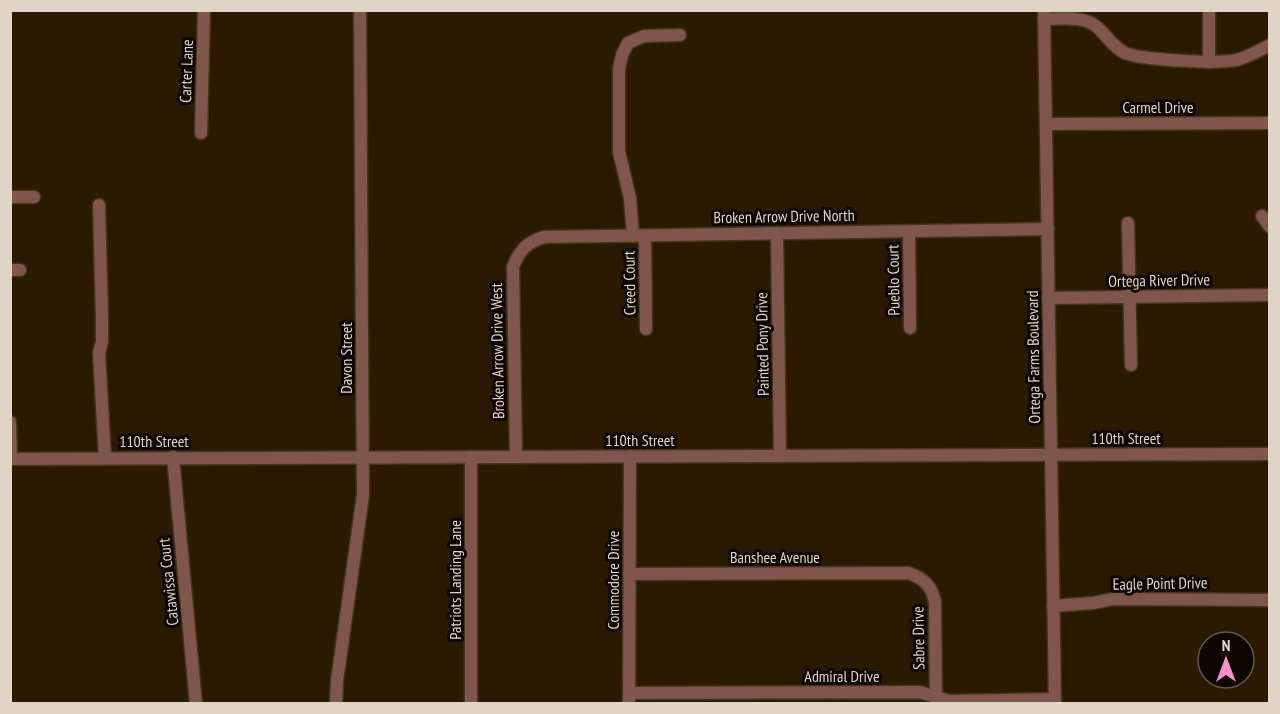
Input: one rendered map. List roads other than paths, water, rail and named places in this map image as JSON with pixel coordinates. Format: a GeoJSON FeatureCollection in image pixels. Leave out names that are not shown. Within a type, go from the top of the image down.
{"type":"FeatureCollection","features":[{"type":"Feature","properties":{"kind":"street","name":"Carter Lane"},"geometry":{"type":"LineString","coordinates":[[201,133],[204,10]]}},
{"type":"Feature","properties":{"kind":"street","name":"Davon Street"},"geometry":{"type":"LineString","coordinates":[[336,704],[337,681],[362,509],[360,10]]}},
{"type":"Feature","properties":{"kind":"street"},"geometry":{"type":"LineString","coordinates":[[1209,12],[1209,62]]}},
{"type":"Feature","properties":{"kind":"street"},"geometry":{"type":"LineString","coordinates":[[1044,15],[1087,21],[1096,26],[1113,44],[1129,54],[1209,62],[1238,60],[1269,45]]}},
{"type":"Feature","properties":{"kind":"street","name":"Ortega Farms Boulevard"},"geometry":{"type":"LineString","coordinates":[[1044,15],[1055,701]]}},
{"type":"Feature","properties":{"kind":"street","name":"Creed Court"},"geometry":{"type":"LineString","coordinates":[[646,329],[639,236],[619,152],[619,69],[628,43],[644,36],[680,35]]}},
{"type":"Feature","properties":{"kind":"street","name":"Carmel Drive"},"geometry":{"type":"LineString","coordinates":[[1046,124],[1269,123]]}},
{"type":"Feature","properties":{"kind":"street"},"geometry":{"type":"LineString","coordinates":[[10,197],[34,197]]}},
{"type":"Feature","properties":{"kind":"street"},"geometry":{"type":"LineString","coordinates":[[99,205],[102,333],[99,353],[105,458]]}},
{"type":"Feature","properties":{"kind":"street"},"geometry":{"type":"LineString","coordinates":[[1262,216],[1269,227]]}},
{"type":"Feature","properties":{"kind":"street"},"geometry":{"type":"LineString","coordinates":[[1128,223],[1131,365]]}},
{"type":"Feature","properties":{"kind":"street","name":"Broken Arrow Drive North"},"geometry":{"type":"LineString","coordinates":[[523,247],[544,237],[1048,229]]}},
{"type":"Feature","properties":{"kind":"street","name":"Pueblo Court"},"geometry":{"type":"LineString","coordinates":[[909,231],[910,328]]}},
{"type":"Feature","properties":{"kind":"street","name":"Painted Pony Drive"},"geometry":{"type":"LineString","coordinates":[[777,233],[780,455]]}},
{"type":"Feature","properties":{"kind":"street","name":"Broken Arrow Drive West"},"geometry":{"type":"LineString","coordinates":[[516,457],[512,276],[516,257],[523,247]]}},
{"type":"Feature","properties":{"kind":"street","name":"Ortega River Drive"},"geometry":{"type":"LineString","coordinates":[[1048,298],[1269,296]]}},
{"type":"Feature","properties":{"kind":"street"},"geometry":{"type":"LineString","coordinates":[[10,422],[11,459]]}},
{"type":"Feature","properties":{"kind":"street","name":"110th Street"},"geometry":{"type":"LineString","coordinates":[[11,459],[1269,454]]}},
{"type":"Feature","properties":{"kind":"street","name":"Commodore Drive"},"geometry":{"type":"LineString","coordinates":[[629,698],[630,456]]}},
{"type":"Feature","properties":{"kind":"street","name":"Catawissa Court"},"geometry":{"type":"LineString","coordinates":[[173,457],[196,704]]}},
{"type":"Feature","properties":{"kind":"street","name":"Patriots Landing Lane"},"geometry":{"type":"LineString","coordinates":[[471,457],[471,704]]}},
{"type":"Feature","properties":{"kind":"street","name":"Banshee Avenue"},"geometry":{"type":"LineString","coordinates":[[629,574],[909,573],[920,578]]}},
{"type":"Feature","properties":{"kind":"street","name":"Sabre Drive"},"geometry":{"type":"LineString","coordinates":[[920,578],[928,584],[935,602],[936,700]]}},
{"type":"Feature","properties":{"kind":"street","name":"Eagle Point Drive"},"geometry":{"type":"LineString","coordinates":[[1053,606],[1094,603],[1113,598],[1268,600]]}},
{"type":"Feature","properties":{"kind":"street","name":"Admiral Drive"},"geometry":{"type":"LineString","coordinates":[[629,698],[920,692],[936,700],[950,701],[1055,701]]}}]}
